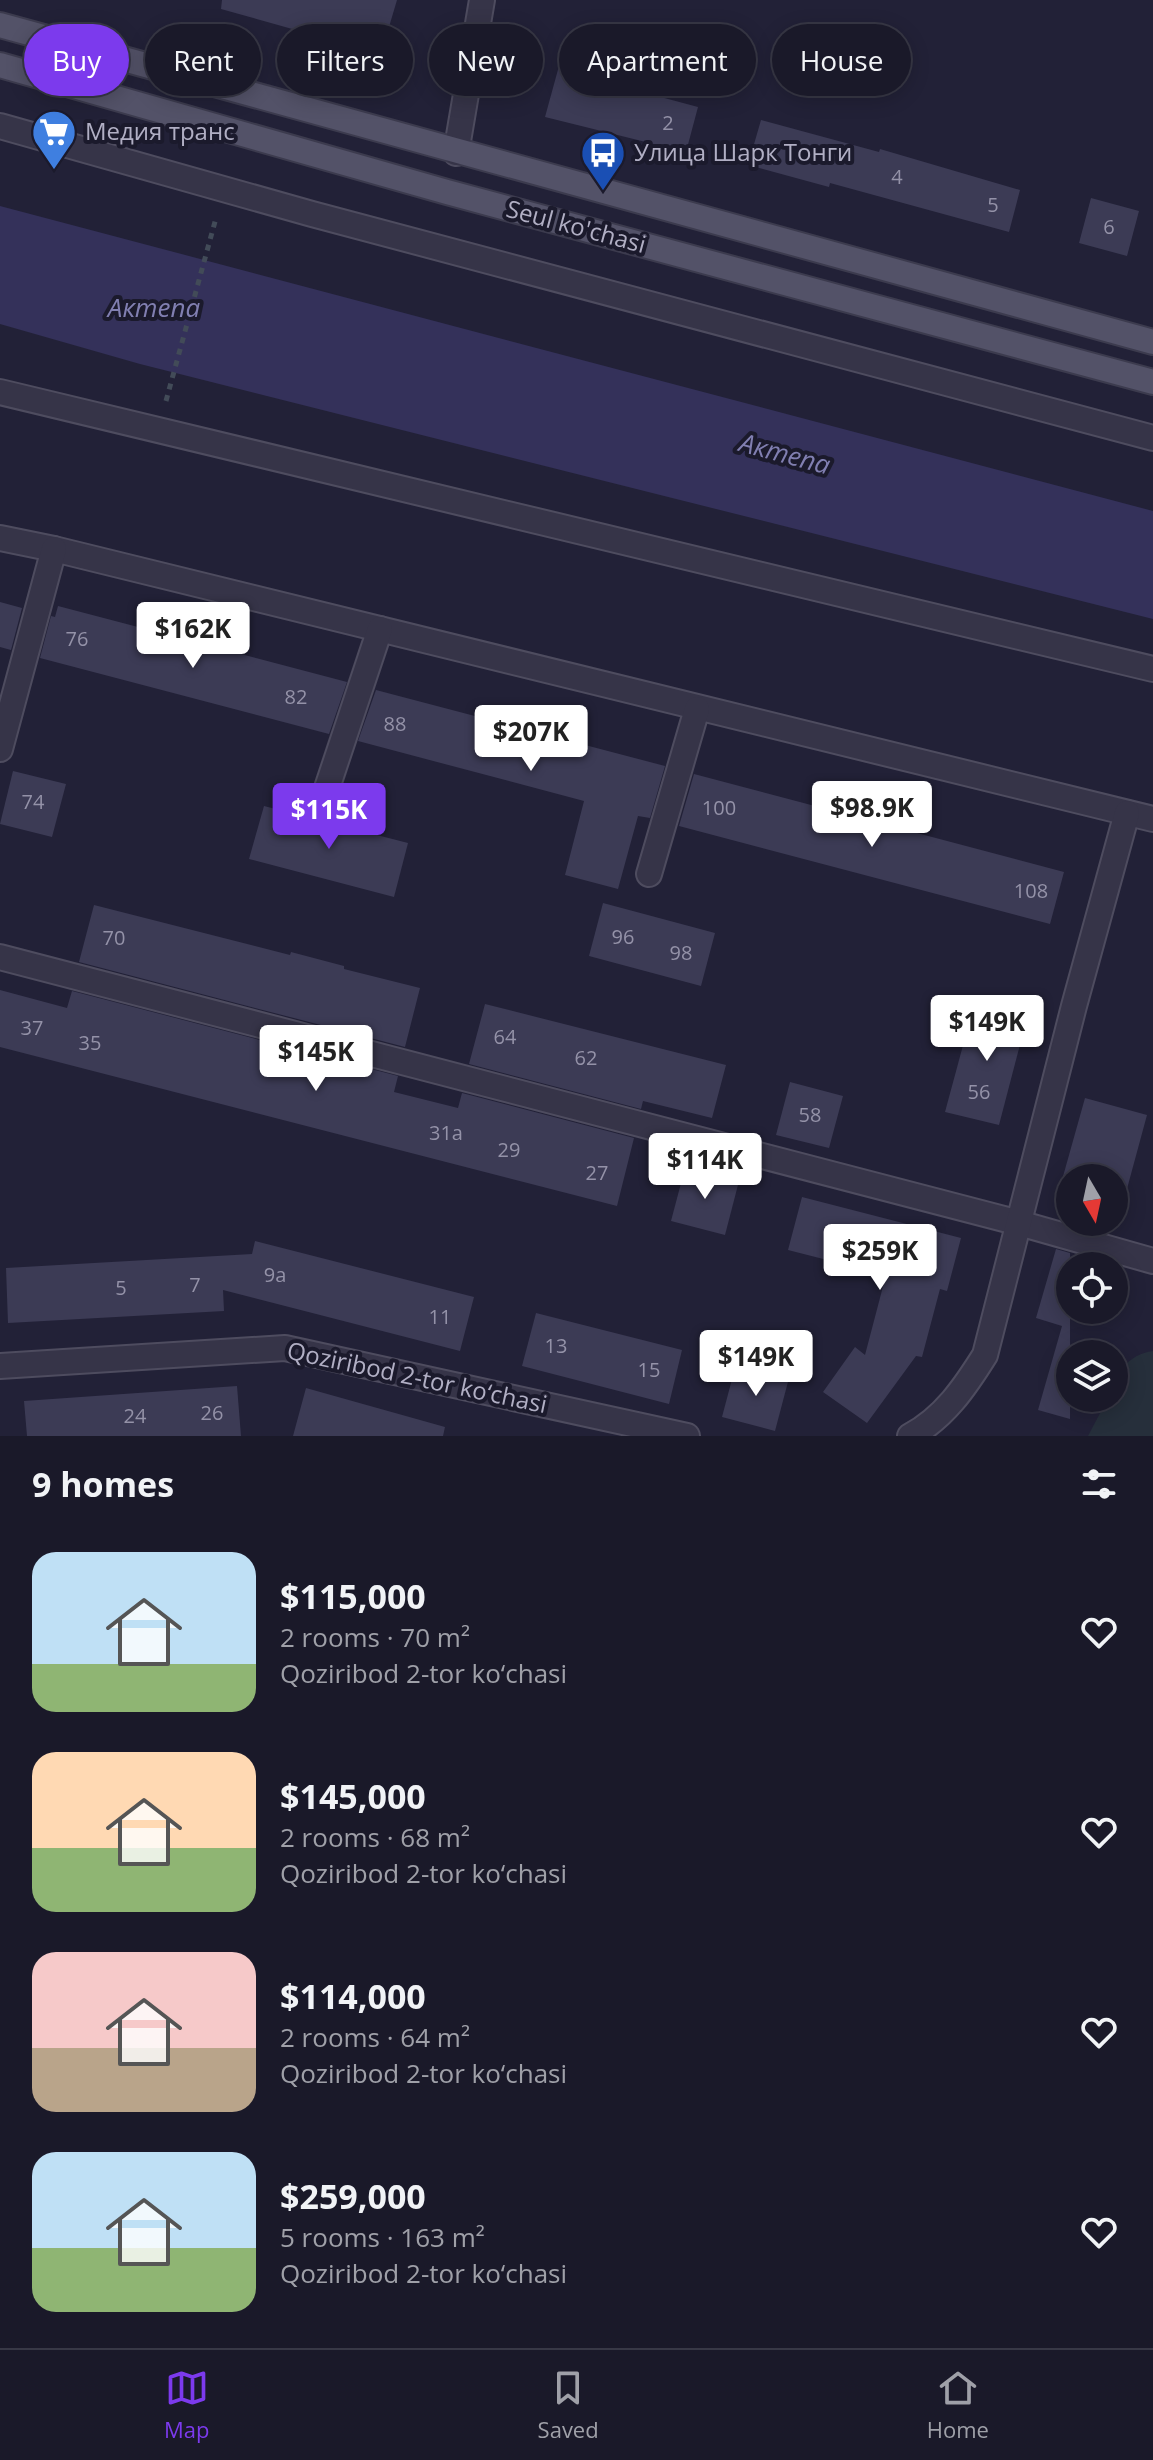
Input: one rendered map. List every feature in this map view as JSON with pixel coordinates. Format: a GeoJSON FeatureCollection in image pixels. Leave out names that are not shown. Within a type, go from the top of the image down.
{"type":"FeatureCollection","features":[{"type":"Feature","properties":{"kind":"main road","name":"Seul ko'chasi"},"geometry":{"type":"LineString","coordinates":[[0,25],[456,153],[1153,342]]}},
{"type":"Feature","properties":{"kind":"main road","name":"Seul ko'chasi"},"geometry":{"type":"LineString","coordinates":[[0,65],[447,192],[1153,382]]}},
{"type":"Feature","properties":{"kind":"main road"},"geometry":{"type":"LineString","coordinates":[[447,192],[456,153]]}},
{"type":"Feature","properties":{"kind":"street"},"geometry":{"type":"LineString","coordinates":[[456,153],[482,0]]}},
{"type":"Feature","properties":{"kind":"street"},"geometry":{"type":"LineString","coordinates":[[0,126],[312,214],[1153,438]]}},
{"type":"Feature","properties":{"kind":"street"},"geometry":{"type":"LineString","coordinates":[[0,392],[1153,669]]}},
{"type":"Feature","properties":{"kind":"street"},"geometry":{"type":"LineString","coordinates":[[0,538],[1153,819]]}},
{"type":"Feature","properties":{"kind":"street"},"geometry":{"type":"LineString","coordinates":[[0,749],[54,549]]}},
{"type":"Feature","properties":{"kind":"street"},"geometry":{"type":"LineString","coordinates":[[324,797],[380,629]]}},
{"type":"Feature","properties":{"kind":"street"},"geometry":{"type":"LineString","coordinates":[[649,874],[697,709]]}},
{"type":"Feature","properties":{"kind":"street"},"geometry":{"type":"LineString","coordinates":[[910,1436],[945,1411],[967,1385],[985,1355],[1127,813]]}},
{"type":"Feature","properties":{"kind":"street"},"geometry":{"type":"LineString","coordinates":[[0,957],[1019,1223],[1153,1261]]}},
{"type":"Feature","properties":{"kind":"street","name":"Qoziribod 2-tor ko‘chasi"},"geometry":{"type":"LineString","coordinates":[[0,1366],[285,1348],[687,1436]]}},
{"type":"Feature","properties":{"kind":"path"},"geometry":{"type":"LineString","coordinates":[[169,390],[211,236]]}},
{"type":"Feature","properties":{"kind":"shaded area"},"geometry":{"type":"Polygon","coordinates":[[[1153,1351],[1153,1436],[1088,1436],[1101,1412],[1128,1412],[1128,1363],[1153,1351]]]}},
{"type":"Feature","properties":{"kind":"water","name":"Актепа"},"geometry":{"type":"Polygon","coordinates":[[[0,206],[1153,511],[1153,619],[140,364],[0,324],[0,206]]]}},
{"type":"Feature","properties":{"kind":"building"},"geometry":{"type":"Polygon","coordinates":[[[222,0],[397,0],[390,24],[277,25],[221,9],[222,0]]]}},
{"type":"Feature","properties":{"kind":"building"},"geometry":{"type":"Polygon","coordinates":[[[559,66],[559,96],[657,96],[698,107],[686,152],[545,117],[559,66]]]}},
{"type":"Feature","properties":{"kind":"building"},"geometry":{"type":"Polygon","coordinates":[[[761,120],[879,152],[880,149],[1020,190],[1009,232],[830,183],[829,187],[748,165],[761,120]]]}},
{"type":"Feature","properties":{"kind":"building"},"geometry":{"type":"Polygon","coordinates":[[[1091,198],[1139,211],[1127,256],[1079,243],[1091,198]]]}},
{"type":"Feature","properties":{"kind":"building"},"geometry":{"type":"Polygon","coordinates":[[[0,602],[22,608],[11,650],[0,647],[0,602]]]}},
{"type":"Feature","properties":{"kind":"building"},"geometry":{"type":"Polygon","coordinates":[[[58,606],[347,682],[329,734],[40,658],[51,616],[55,617],[58,606]]]}},
{"type":"Feature","properties":{"kind":"building"},"geometry":{"type":"Polygon","coordinates":[[[376,690],[665,766],[650,818],[638,816],[618,889],[565,875],[584,801],[358,741],[376,690]]]}},
{"type":"Feature","properties":{"kind":"building"},"geometry":{"type":"Polygon","coordinates":[[[13,771],[66,784],[52,837],[0,824],[13,771]]]}},
{"type":"Feature","properties":{"kind":"building"},"geometry":{"type":"Polygon","coordinates":[[[694,774],[1064,872],[1050,924],[679,826],[694,774]]]}},
{"type":"Feature","properties":{"kind":"building"},"geometry":{"type":"Polygon","coordinates":[[[264,806],[408,843],[394,897],[249,859],[264,806]]]}},
{"type":"Feature","properties":{"kind":"building"},"geometry":{"type":"Polygon","coordinates":[[[603,903],[715,933],[701,986],[589,956],[603,903]]]}},
{"type":"Feature","properties":{"kind":"building"},"geometry":{"type":"Polygon","coordinates":[[[94,905],[290,955],[291,952],[420,988],[405,1047],[79,962],[94,905]]]}},
{"type":"Feature","properties":{"kind":"building"},"geometry":{"type":"Polygon","coordinates":[[[0,990],[67,1008],[72,991],[398,1076],[394,1092],[458,1108],[462,1093],[634,1138],[617,1206],[0,1047],[0,990]]]}},
{"type":"Feature","properties":{"kind":"building"},"geometry":{"type":"Polygon","coordinates":[[[975,1001],[1028,1014],[999,1125],[945,1112],[975,1001]]]}},
{"type":"Feature","properties":{"kind":"building"},"geometry":{"type":"Polygon","coordinates":[[[485,1004],[726,1065],[712,1118],[643,1101],[641,1109],[469,1064],[485,1004]]]}},
{"type":"Feature","properties":{"kind":"building"},"geometry":{"type":"Polygon","coordinates":[[[790,1082],[843,1096],[829,1148],[776,1135],[790,1082]]]}},
{"type":"Feature","properties":{"kind":"building"},"geometry":{"type":"Polygon","coordinates":[[[1085,1098],[1147,1115],[1128,1185],[1128,1164],[1066,1164],[1085,1098]]]}},
{"type":"Feature","properties":{"kind":"building"},"geometry":{"type":"Polygon","coordinates":[[[685,1168],[739,1181],[725,1235],[671,1221],[685,1168]]]}},
{"type":"Feature","properties":{"kind":"building"},"geometry":{"type":"Polygon","coordinates":[[[802,1197],[961,1238],[947,1291],[940,1289],[922,1357],[916,1356],[867,1423],[823,1392],[855,1347],[865,1355],[886,1275],[788,1250],[802,1197]]]}},
{"type":"Feature","properties":{"kind":"building"},"geometry":{"type":"Polygon","coordinates":[[[255,1241],[474,1297],[460,1351],[223,1290],[224,1311],[8,1323],[6,1268],[252,1254],[255,1241]]]}},
{"type":"Feature","properties":{"kind":"building"},"geometry":{"type":"Polygon","coordinates":[[[1056,1249],[1066,1252],[1056,1252],[1056,1324],[1070,1324],[1070,1340],[1058,1340],[1062,1326],[1036,1318],[1056,1249]]]}},
{"type":"Feature","properties":{"kind":"building"},"geometry":{"type":"Polygon","coordinates":[[[536,1313],[682,1350],[669,1404],[522,1366],[536,1313]]]}},
{"type":"Feature","properties":{"kind":"building"},"geometry":{"type":"Polygon","coordinates":[[[1056,1347],[1056,1412],[1070,1412],[1070,1419],[1038,1410],[1056,1347]]]}},
{"type":"Feature","properties":{"kind":"building"},"geometry":{"type":"Polygon","coordinates":[[[736,1364],[789,1378],[775,1431],[722,1417],[736,1364]]]}},
{"type":"Feature","properties":{"kind":"building"},"geometry":{"type":"Polygon","coordinates":[[[237,1386],[241,1436],[27,1436],[24,1401],[237,1386]]]}},
{"type":"Feature","properties":{"kind":"building"},"geometry":{"type":"Polygon","coordinates":[[[306,1388],[445,1427],[443,1436],[293,1436],[306,1388]]]}},
{"type":"Feature","properties":{"kind":"place","name":"Медия транс"},"geometry":{"type":"Point","coordinates":[54,171]}},
{"type":"Feature","properties":{"kind":"place","name":"Улица Шарк Тонги"},"geometry":{"type":"Point","coordinates":[603,192]}}]}
